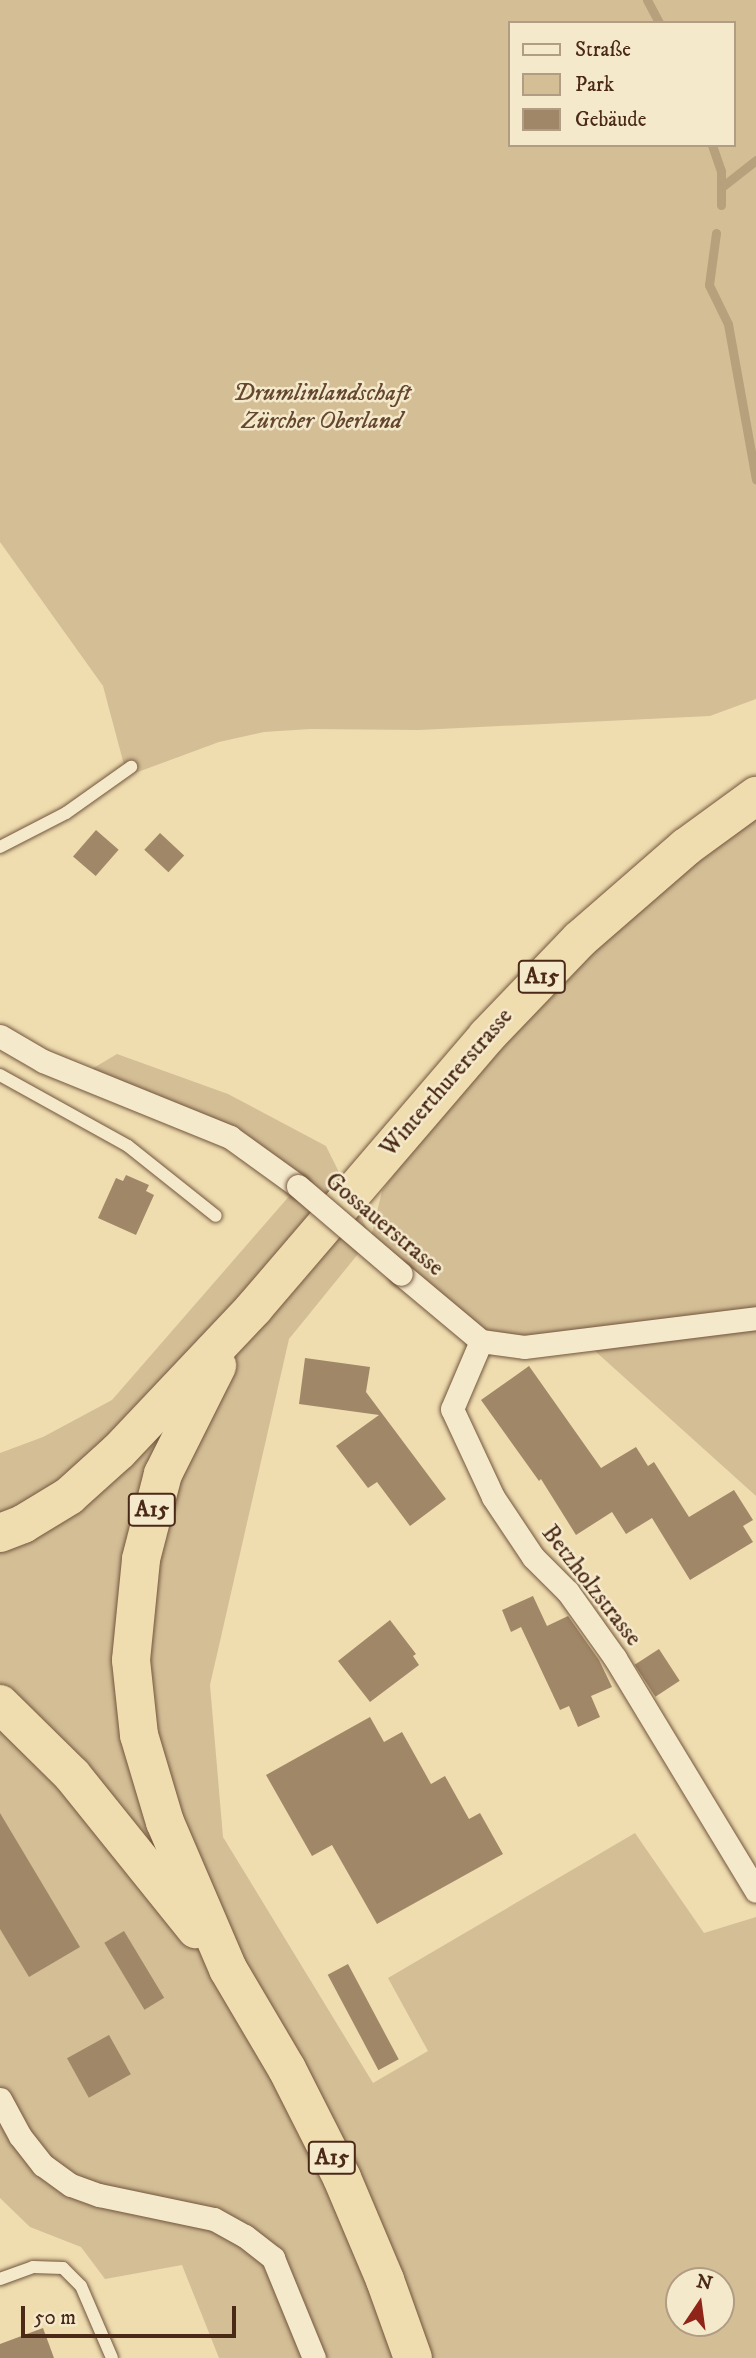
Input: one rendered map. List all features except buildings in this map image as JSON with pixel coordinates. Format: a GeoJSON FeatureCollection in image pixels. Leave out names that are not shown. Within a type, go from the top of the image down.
{"type":"FeatureCollection","features":[{"type":"Feature","properties":{"kind":"highway","name":"Winterthurerstrasse"},"geometry":{"type":"LineString","coordinates":[[254,1308],[519,1000],[638,886],[756,796]]}},
{"type":"Feature","properties":{"kind":"highway","name":"A15"},"geometry":{"type":"LineString","coordinates":[[11,1529],[69,1496],[105,1465],[254,1308]]}},
{"type":"Feature","properties":{"kind":"highway","name":"A15"},"geometry":{"type":"LineString","coordinates":[[254,1308],[190,1415],[154,1502],[141,1559],[132,1636],[133,1687],[139,1735],[165,1822],[228,1969],[287,2069],[342,2178],[385,2280],[413,2358]]}},
{"type":"Feature","properties":{"kind":"highway","name":"A15"},"geometry":{"type":"LineString","coordinates":[[0,1704],[72,1775],[228,1969]]}},
{"type":"Feature","properties":{"kind":"street","name":"Gossauerstrasse"},"geometry":{"type":"LineString","coordinates":[[0,1036],[43,1061],[230,1137],[298,1186],[481,1341]]}},
{"type":"Feature","properties":{"kind":"street"},"geometry":{"type":"LineString","coordinates":[[481,1341],[524,1347],[756,1318]]}},
{"type":"Feature","properties":{"kind":"street","name":"Betzholzstrasse"},"geometry":{"type":"LineString","coordinates":[[481,1341],[452,1409],[493,1497],[533,1557],[568,1592],[615,1658],[756,1891]]}},
{"type":"Feature","properties":{"kind":"street"},"geometry":{"type":"LineString","coordinates":[[0,2099],[20,2136],[43,2165],[71,2185],[99,2195],[214,2219],[246,2236],[273,2258],[314,2358]]}},
{"type":"Feature","properties":{"kind":"lane"},"geometry":{"type":"LineString","coordinates":[[0,847],[66,813],[131,767]]}},
{"type":"Feature","properties":{"kind":"lane"},"geometry":{"type":"LineString","coordinates":[[0,1075],[128,1146],[216,1216]]}},
{"type":"Feature","properties":{"kind":"lane"},"geometry":{"type":"LineString","coordinates":[[0,2279],[33,2267],[63,2268],[81,2286],[112,2358]]}},
{"type":"Feature","properties":{"kind":"green space","name":"Drumlinlandschaft Zürcher Oberland"},"geometry":{"type":"Polygon","coordinates":[[[0,0],[756,0],[756,699],[710,716],[419,730],[310,729],[264,732],[219,742],[127,776],[103,686],[0,542],[0,0]]]}},
{"type":"Feature","properties":{"kind":"green space"},"geometry":{"type":"Polygon","coordinates":[[[756,796],[756,1496],[585,1342],[481,1341],[371,1238],[289,1339],[210,1685],[223,1837],[373,2083],[428,2051],[388,1978],[635,1833],[704,1933],[756,1917],[756,2358],[219,2358],[182,2265],[105,2279],[81,2247],[30,2227],[0,2198],[0,1453],[43,1437],[112,1400],[298,1186],[230,1137],[80,1076],[117,1054],[228,1094],[326,1146],[371,1237],[382,1191],[519,1000],[756,796]]]}},
{"type":"Feature","properties":{"kind":"waterway"},"geometry":{"type":"LineString","coordinates":[[647,0],[658,21]]}},
{"type":"Feature","properties":{"kind":"waterway"},"geometry":{"type":"LineString","coordinates":[[713,147],[721,171],[721,205]]}},
{"type":"Feature","properties":{"kind":"waterway"},"geometry":{"type":"LineString","coordinates":[[723,186],[756,160]]}},
{"type":"Feature","properties":{"kind":"waterway"},"geometry":{"type":"LineString","coordinates":[[716,233],[709,285],[728,324],[756,480]]}}]}
